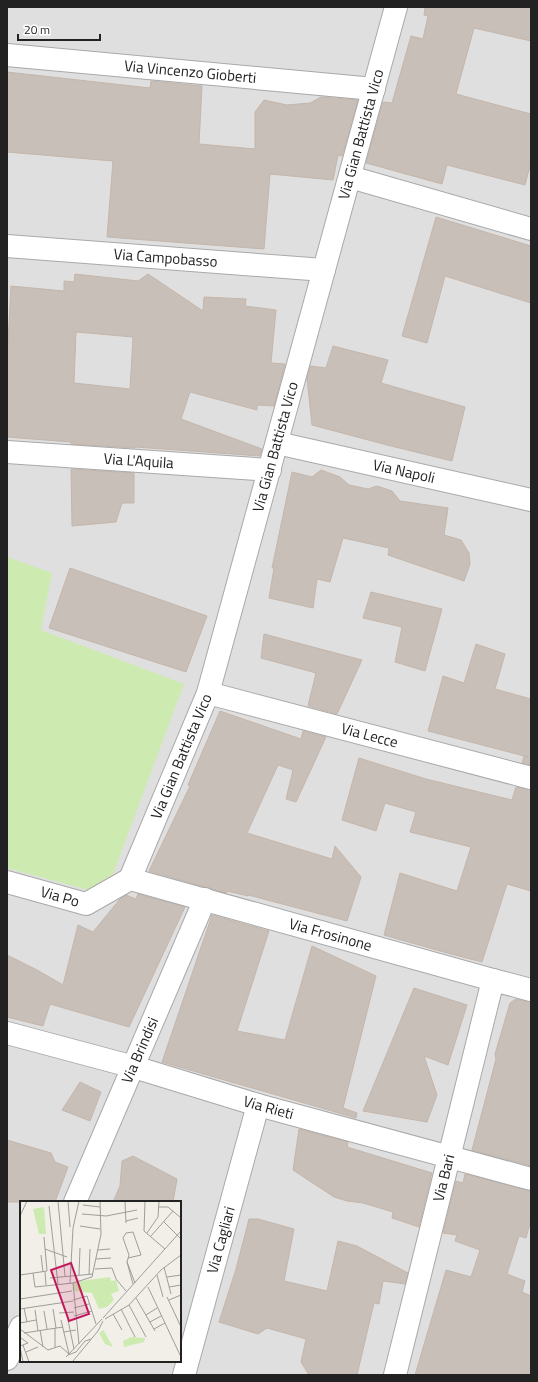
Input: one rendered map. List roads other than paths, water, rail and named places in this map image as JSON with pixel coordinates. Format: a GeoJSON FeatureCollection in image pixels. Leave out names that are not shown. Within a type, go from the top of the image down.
{"type":"FeatureCollection","features":[{"type":"Feature","properties":{"kind":"street","name":"Via Gian Battista Vico"},"geometry":{"type":"LineString","coordinates":[[130,878],[208,693],[396,7]]}},
{"type":"Feature","properties":{"kind":"street","name":"Via Vincenzo Gioberti"},"geometry":{"type":"LineString","coordinates":[[7,55],[374,89]]}},
{"type":"Feature","properties":{"kind":"street"},"geometry":{"type":"LineString","coordinates":[[350,178],[531,229]]}},
{"type":"Feature","properties":{"kind":"street","name":"Via Campobasso"},"geometry":{"type":"LineString","coordinates":[[7,246],[324,270]]}},
{"type":"Feature","properties":{"kind":"street","name":"Via Napoli"},"geometry":{"type":"LineString","coordinates":[[277,443],[531,500]]}},
{"type":"Feature","properties":{"kind":"street","name":"Via L'Aquila"},"geometry":{"type":"LineString","coordinates":[[7,452],[270,470]]}},
{"type":"Feature","properties":{"kind":"street","name":"Via Lecce"},"geometry":{"type":"LineString","coordinates":[[208,693],[531,778]]}},
{"type":"Feature","properties":{"kind":"street","name":"Via Po"},"geometry":{"type":"LineString","coordinates":[[7,882],[86,904],[130,878]]}},
{"type":"Feature","properties":{"kind":"street","name":"Via Frosinone"},"geometry":{"type":"LineString","coordinates":[[130,878],[531,990]]}},
{"type":"Feature","properties":{"kind":"street","name":"Via Brindisi"},"geometry":{"type":"LineString","coordinates":[[75,1201],[205,899]]}},
{"type":"Feature","properties":{"kind":"street","name":"Via Bari"},"geometry":{"type":"LineString","coordinates":[[395,1375],[493,980]]}},
{"type":"Feature","properties":{"kind":"street","name":"Via Rieti"},"geometry":{"type":"LineString","coordinates":[[7,1033],[134,1067],[258,1105],[531,1179]]}},
{"type":"Feature","properties":{"kind":"street","name":"Via Cagliari"},"geometry":{"type":"LineString","coordinates":[[184,1375],[258,1105]]}},
{"type":"Feature","properties":{"kind":"street"},"geometry":{"type":"LineString","coordinates":[[7,1359],[20,1329]]}}]}
